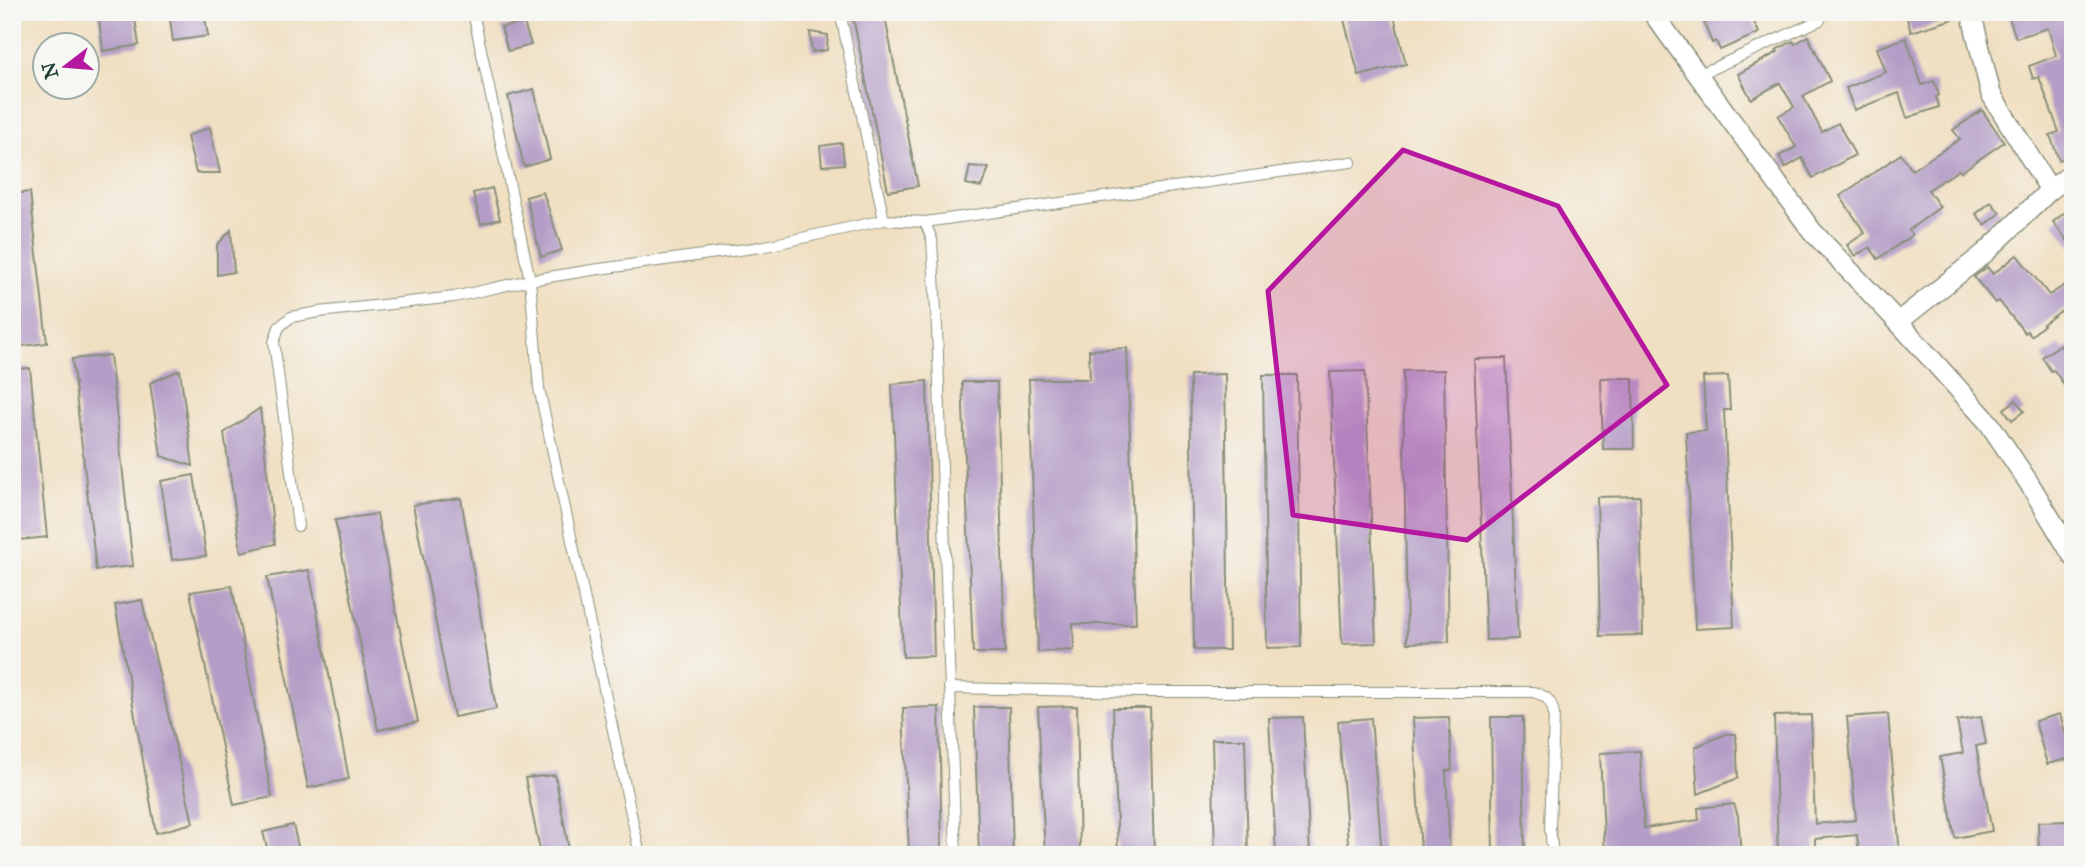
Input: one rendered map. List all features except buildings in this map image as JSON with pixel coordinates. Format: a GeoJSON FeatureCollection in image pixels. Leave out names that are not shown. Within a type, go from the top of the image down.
{"type":"FeatureCollection","features":[{"type":"Feature","properties":{"kind":"street"},"geometry":{"type":"LineString","coordinates":[[1652,12],[1812,231],[1989,423],[2073,556]]}},
{"type":"Feature","properties":{"kind":"street"},"geometry":{"type":"LineString","coordinates":[[1971,12],[1991,94],[2050,190]]}},
{"type":"Feature","properties":{"kind":"street"},"geometry":{"type":"LineString","coordinates":[[1898,322],[1986,252],[2050,190],[2073,173]]}},
{"type":"Feature","properties":{"kind":"lane"},"geometry":{"type":"LineString","coordinates":[[473,12],[530,280],[539,388],[640,855]]}},
{"type":"Feature","properties":{"kind":"lane"},"geometry":{"type":"LineString","coordinates":[[839,12],[884,220]]}},
{"type":"Feature","properties":{"kind":"lane"},"geometry":{"type":"LineString","coordinates":[[1698,75],[1821,20]]}},
{"type":"Feature","properties":{"kind":"lane"},"geometry":{"type":"LineString","coordinates":[[298,526],[274,342],[279,327],[291,317],[454,297],[530,280],[761,247],[884,220],[925,222],[1351,162]]}},
{"type":"Feature","properties":{"kind":"lane"},"geometry":{"type":"LineString","coordinates":[[925,222],[932,240],[937,328],[956,855]]}},
{"type":"Feature","properties":{"kind":"lane"},"geometry":{"type":"LineString","coordinates":[[949,688],[1140,692],[1533,692],[1544,695],[1552,704],[1554,715],[1550,828],[1553,855]]}},
{"type":"Feature","properties":{"kind":"highlighted area"},"geometry":{"type":"Polygon","coordinates":[[[1403,150],[1558,206],[1667,385],[1467,540],[1293,515],[1268,291],[1403,150]]]}}]}
